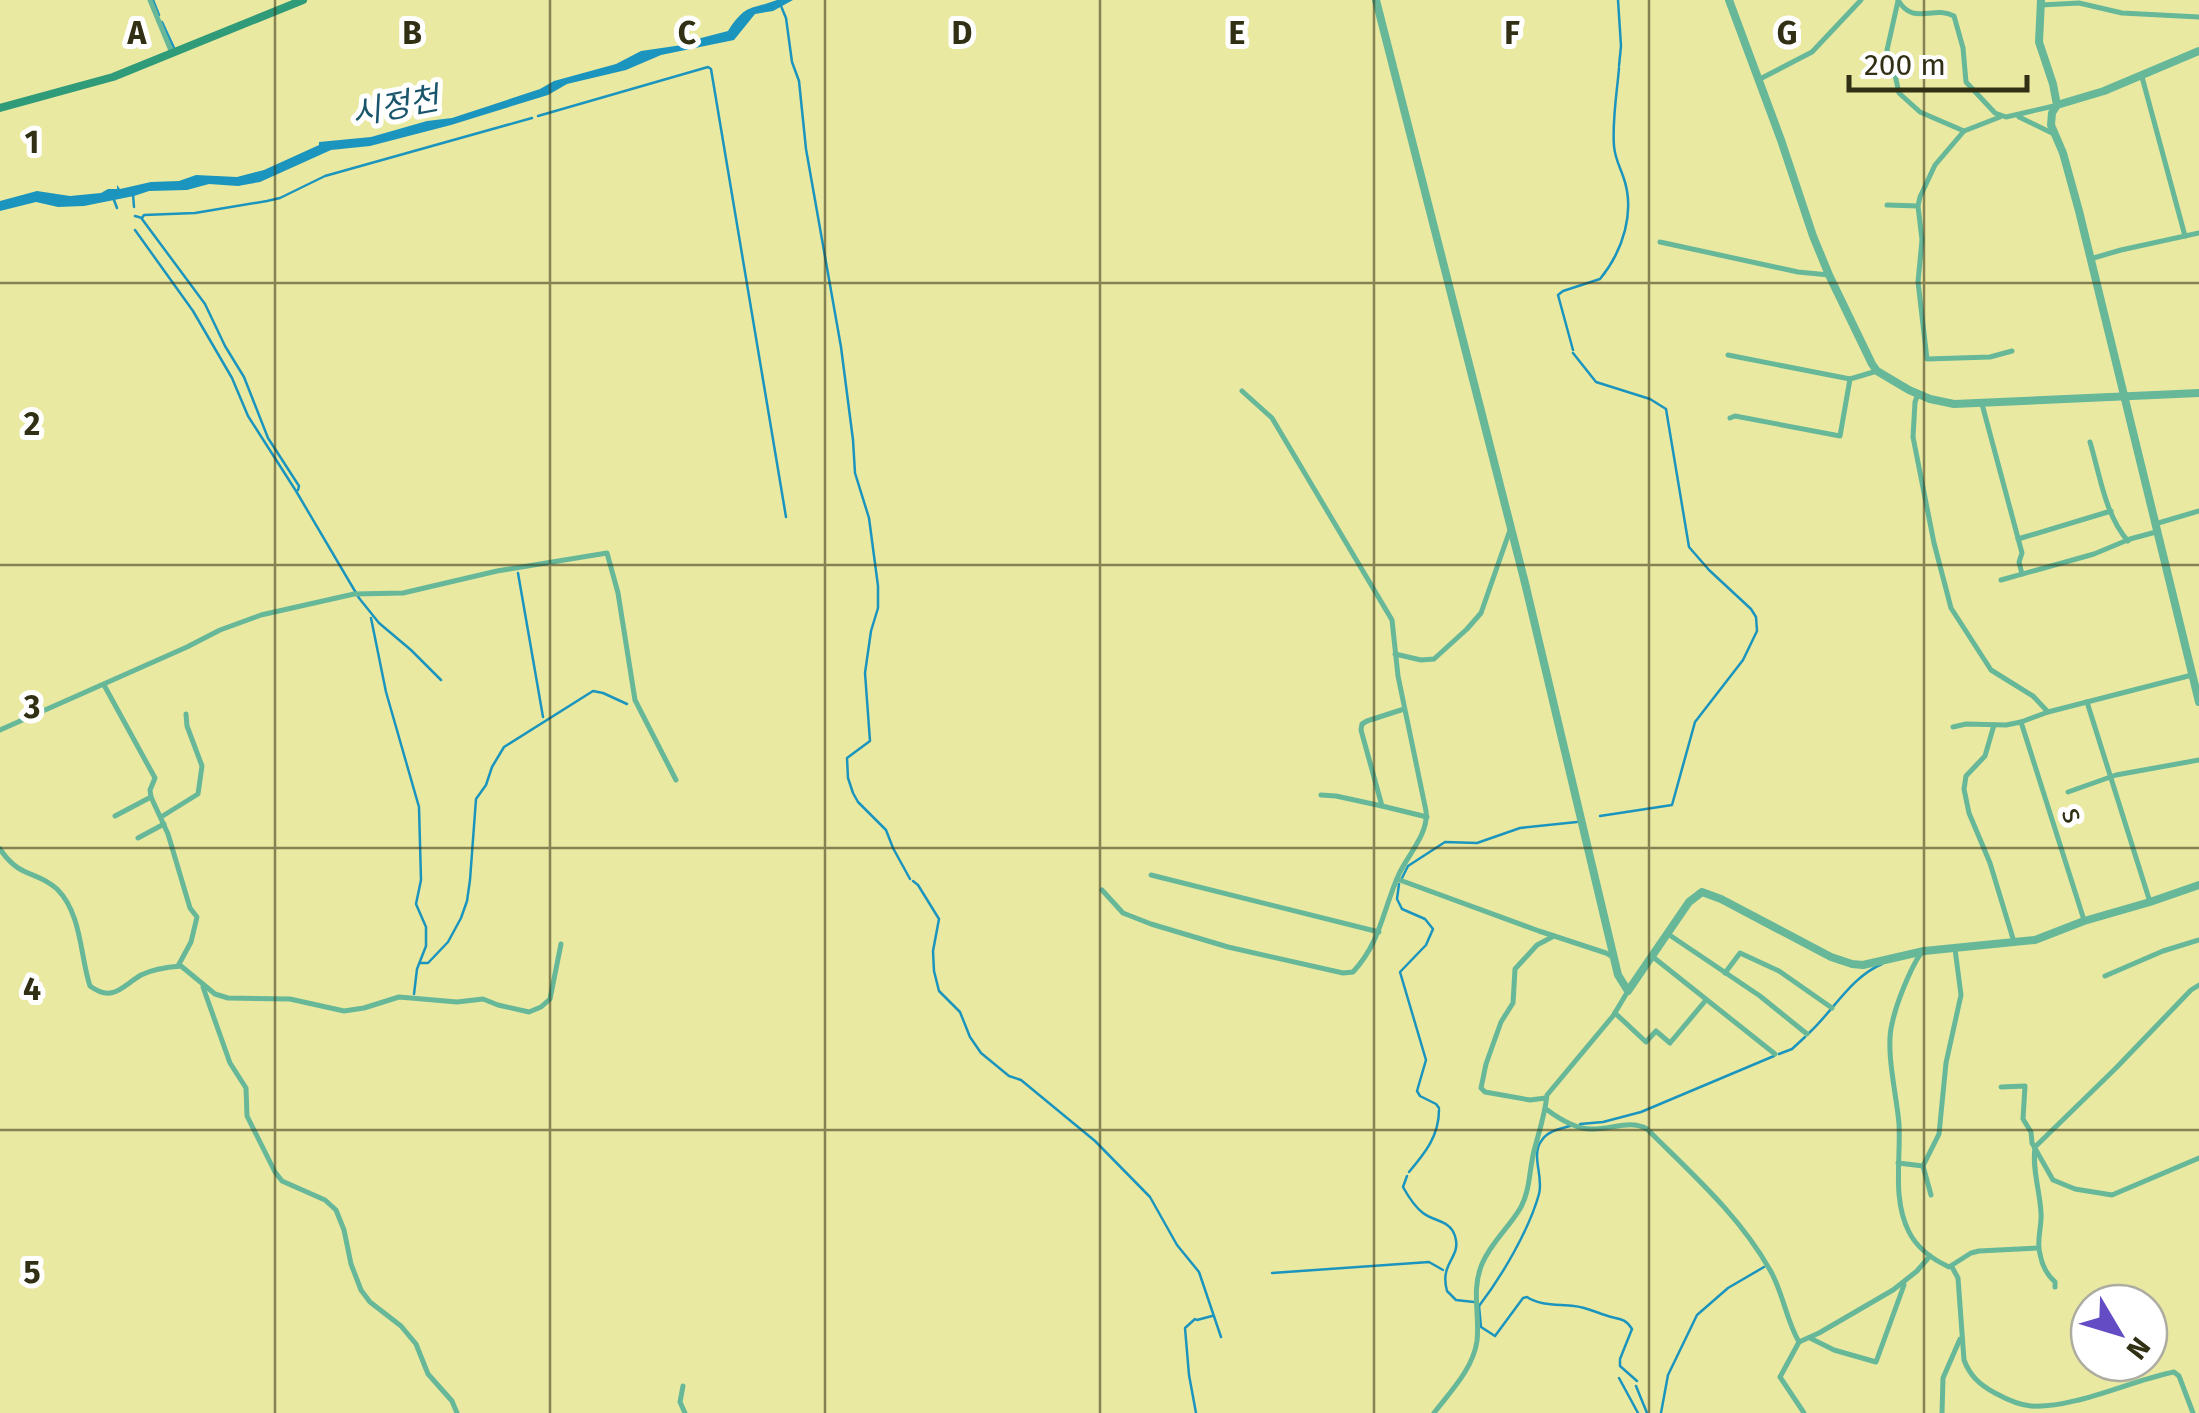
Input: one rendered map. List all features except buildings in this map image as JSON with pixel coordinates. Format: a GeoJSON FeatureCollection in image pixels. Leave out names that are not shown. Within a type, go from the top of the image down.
{"type":"FeatureCollection","features":[{"type":"Feature","properties":{"kind":"main road"},"geometry":{"type":"LineString","coordinates":[[0,108],[114,77],[303,0]]}},
{"type":"Feature","properties":{"kind":"street"},"geometry":{"type":"LineString","coordinates":[[150,0],[172,53]]}},
{"type":"Feature","properties":{"kind":"street"},"geometry":{"type":"LineString","coordinates":[[1376,0],[1496,466],[1614,958],[1620,981],[1628,991]]}},
{"type":"Feature","properties":{"kind":"street"},"geometry":{"type":"LineString","coordinates":[[1729,0],[1829,275],[1877,370],[1918,394],[1954,404],[2199,393]]}},
{"type":"Feature","properties":{"kind":"street"},"geometry":{"type":"LineString","coordinates":[[1758,80],[1812,52],[1861,0]]}},
{"type":"Feature","properties":{"kind":"street"},"geometry":{"type":"LineString","coordinates":[[1898,0],[1912,14],[1946,12],[1954,16],[1962,40],[1966,82],[2000,117]]}},
{"type":"Feature","properties":{"kind":"street"},"geometry":{"type":"LineString","coordinates":[[1898,0],[1887,50],[1899,93],[1920,112],[1964,131]]}},
{"type":"Feature","properties":{"kind":"street"},"geometry":{"type":"LineString","coordinates":[[2199,17],[2122,14],[2079,3],[2041,2],[2039,42],[2054,84],[2057,105],[2051,119],[2090,260],[2199,702]]}},
{"type":"Feature","properties":{"kind":"street"},"geometry":{"type":"LineString","coordinates":[[2012,351],[1990,357],[1928,359],[1918,282],[1922,234],[1918,206],[1929,175],[1964,131],[2000,117],[2104,91],[2199,51]]}},
{"type":"Feature","properties":{"kind":"street"},"geometry":{"type":"LineString","coordinates":[[2141,74],[2185,236]]}},
{"type":"Feature","properties":{"kind":"street"},"geometry":{"type":"LineString","coordinates":[[2016,116],[2058,138]]}},
{"type":"Feature","properties":{"kind":"street"},"geometry":{"type":"LineString","coordinates":[[1887,206],[1918,206]]}},
{"type":"Feature","properties":{"kind":"street"},"geometry":{"type":"LineString","coordinates":[[2090,260],[2199,233]]}},
{"type":"Feature","properties":{"kind":"street"},"geometry":{"type":"LineString","coordinates":[[1660,242],[1829,275]]}},
{"type":"Feature","properties":{"kind":"street"},"geometry":{"type":"LineString","coordinates":[[1728,355],[1850,379],[1877,370]]}},
{"type":"Feature","properties":{"kind":"street"},"geometry":{"type":"LineString","coordinates":[[1730,418],[1840,436],[1850,379]]}},
{"type":"Feature","properties":{"kind":"street"},"geometry":{"type":"LineString","coordinates":[[1102,890],[1126,915],[1151,924],[1228,946],[1343,973],[1353,972],[1374,944],[1397,879],[1425,828],[1427,817],[1404,708],[1392,620],[1272,418],[1242,392]]}},
{"type":"Feature","properties":{"kind":"street"},"geometry":{"type":"LineString","coordinates":[[1918,394],[1913,438],[1951,608],[1991,670],[2032,696],[2048,712]]}},
{"type":"Feature","properties":{"kind":"street"},"geometry":{"type":"LineString","coordinates":[[1982,404],[2022,554],[2022,574]]}},
{"type":"Feature","properties":{"kind":"street"},"geometry":{"type":"LineString","coordinates":[[2090,442],[2111,511],[2128,541]]}},
{"type":"Feature","properties":{"kind":"street"},"geometry":{"type":"LineString","coordinates":[[2018,539],[2111,511]]}},
{"type":"Feature","properties":{"kind":"street"},"geometry":{"type":"LineString","coordinates":[[2002,580],[2094,554],[2199,511]]}},
{"type":"Feature","properties":{"kind":"street"},"geometry":{"type":"LineString","coordinates":[[1395,654],[1434,659],[1477,618],[1510,530]]}},
{"type":"Feature","properties":{"kind":"street"},"geometry":{"type":"LineString","coordinates":[[0,730],[250,618],[356,594],[402,593],[498,571],[607,553],[618,593],[635,700],[676,780]]}},
{"type":"Feature","properties":{"kind":"street"},"geometry":{"type":"LineString","coordinates":[[2184,644],[2199,640]]}},
{"type":"Feature","properties":{"kind":"street"},"geometry":{"type":"LineString","coordinates":[[1954,728],[2020,722],[2192,675]]}},
{"type":"Feature","properties":{"kind":"street"},"geometry":{"type":"LineString","coordinates":[[104,684],[155,777],[151,797],[163,820],[190,908],[198,922],[178,966]]}},
{"type":"Feature","properties":{"kind":"street"},"geometry":{"type":"LineString","coordinates":[[2087,702],[2150,902]]}},
{"type":"Feature","properties":{"kind":"street"},"geometry":{"type":"LineString","coordinates":[[1382,806],[1362,724],[1404,708]]}},
{"type":"Feature","properties":{"kind":"street"},"geometry":{"type":"LineString","coordinates":[[138,838],[198,794],[202,766],[186,714]]}},
{"type":"Feature","properties":{"kind":"street","name":"s"},"geometry":{"type":"LineString","coordinates":[[2020,722],[2084,921]]}},
{"type":"Feature","properties":{"kind":"street"},"geometry":{"type":"LineString","coordinates":[[1994,725],[1985,756],[1969,771],[1964,789],[2014,942]]}},
{"type":"Feature","properties":{"kind":"street"},"geometry":{"type":"LineString","coordinates":[[2068,792],[2110,778],[2199,760]]}},
{"type":"Feature","properties":{"kind":"street"},"geometry":{"type":"LineString","coordinates":[[1321,795],[1427,817]]}},
{"type":"Feature","properties":{"kind":"street"},"geometry":{"type":"LineString","coordinates":[[115,816],[151,797]]}},
{"type":"Feature","properties":{"kind":"street"},"geometry":{"type":"LineString","coordinates":[[0,848],[16,868],[48,884],[64,899],[76,924],[88,981],[94,990],[106,994],[146,973],[178,966],[221,996],[290,999],[344,1011],[413,996],[457,1002],[483,999],[529,1012],[550,999],[561,944]]}},
{"type":"Feature","properties":{"kind":"street"},"geometry":{"type":"LineString","coordinates":[[1150,876],[1379,932]]}},
{"type":"Feature","properties":{"kind":"street"},"geometry":{"type":"LineString","coordinates":[[1397,879],[1614,958]]}},
{"type":"Feature","properties":{"kind":"street"},"geometry":{"type":"LineString","coordinates":[[1434,1413],[1459,1381],[1475,1349],[1480,1268],[1494,1241],[1524,1201],[1550,1090],[1615,1013],[1689,902],[1702,892],[1831,957],[1864,965],[1954,946],[2035,940],[2199,884]]}},
{"type":"Feature","properties":{"kind":"street"},"geometry":{"type":"LineString","coordinates":[[1668,934],[1807,1034]]}},
{"type":"Feature","properties":{"kind":"street"},"geometry":{"type":"LineString","coordinates":[[1546,1098],[1520,1099],[1481,1088],[1501,1022],[1513,1003],[1515,970],[1538,945],[1554,936]]}},
{"type":"Feature","properties":{"kind":"street"},"geometry":{"type":"LineString","coordinates":[[2105,976],[2199,940]]}},
{"type":"Feature","properties":{"kind":"street"},"geometry":{"type":"LineString","coordinates":[[1930,1195],[1923,1166],[1939,1134],[1946,1063],[1961,995],[1954,946]]}},
{"type":"Feature","properties":{"kind":"street"},"geometry":{"type":"LineString","coordinates":[[1924,951],[1891,1024],[1900,1197],[1906,1225],[1914,1241],[1948,1268],[1979,1251],[2038,1248]]}},
{"type":"Feature","properties":{"kind":"street"},"geometry":{"type":"LineString","coordinates":[[1725,973],[1740,953],[1778,971],[1832,1008]]}},
{"type":"Feature","properties":{"kind":"street"},"geometry":{"type":"LineString","coordinates":[[1653,957],[1774,1054]]}},
{"type":"Feature","properties":{"kind":"street"},"geometry":{"type":"LineString","coordinates":[[202,984],[230,1063],[246,1088],[247,1116],[274,1172],[282,1181],[325,1200],[336,1210],[361,1290],[412,1338],[428,1374],[452,1401],[457,1413]]}},
{"type":"Feature","properties":{"kind":"street"},"geometry":{"type":"LineString","coordinates":[[2034,1147],[2199,986]]}},
{"type":"Feature","properties":{"kind":"street"},"geometry":{"type":"LineString","coordinates":[[1615,1013],[1646,1042],[1656,1030],[1670,1043],[1706,1000]]}},
{"type":"Feature","properties":{"kind":"street"},"geometry":{"type":"LineString","coordinates":[[2001,1087],[2025,1086],[2024,1119],[2034,1147],[2042,1217],[2038,1248],[2055,1288]]}},
{"type":"Feature","properties":{"kind":"street"},"geometry":{"type":"LineString","coordinates":[[1546,1108],[1582,1128],[1636,1124],[1650,1132],[1744,1230],[1771,1271],[1798,1342]]}},
{"type":"Feature","properties":{"kind":"street"},"geometry":{"type":"LineString","coordinates":[[2034,1147],[2054,1180],[2106,1195],[2199,1158]]}},
{"type":"Feature","properties":{"kind":"street"},"geometry":{"type":"LineString","coordinates":[[1898,1163],[1923,1166]]}},
{"type":"Feature","properties":{"kind":"street"},"geometry":{"type":"LineString","coordinates":[[1804,1413],[1780,1377],[1798,1342],[1905,1282],[1930,1256]]}},
{"type":"Feature","properties":{"kind":"street"},"geometry":{"type":"LineString","coordinates":[[1952,1267],[1958,1278],[1964,1360],[1973,1377],[1986,1388],[2020,1404],[2038,1406],[2069,1402],[2174,1372],[2193,1413]]}},
{"type":"Feature","properties":{"kind":"street"},"geometry":{"type":"LineString","coordinates":[[1810,1338],[1834,1350],[1876,1362],[1905,1282]]}},
{"type":"Feature","properties":{"kind":"street"},"geometry":{"type":"LineString","coordinates":[[1942,1413],[1943,1378],[1962,1336]]}},
{"type":"Feature","properties":{"kind":"street"},"geometry":{"type":"LineString","coordinates":[[683,1386],[680,1402],[685,1413]]}},
{"type":"Feature","properties":{"kind":"water"},"geometry":{"type":"Polygon","coordinates":[[[777,0],[793,0],[773,11],[755,14],[734,40],[661,55],[626,70],[567,84],[548,95],[451,125],[370,146],[331,150],[260,182],[149,191],[84,206],[58,207],[36,202],[0,211],[0,201],[37,191],[70,196],[101,193],[117,189],[117,185],[120,189],[196,175],[237,177],[264,170],[319,142],[371,137],[452,118],[554,81],[616,64],[641,51],[689,44],[728,31],[745,12],[777,0]]]}},
{"type":"Feature","properties":{"kind":"waterway"},"geometry":{"type":"LineString","coordinates":[[153,0],[159,15]]}},
{"type":"Feature","properties":{"kind":"waterway"},"geometry":{"type":"LineString","coordinates":[[1618,0],[1619,66]]}},
{"type":"Feature","properties":{"kind":"waterway"},"geometry":{"type":"LineString","coordinates":[[781,6],[799,81],[806,149],[841,347],[855,473],[869,518],[878,586],[878,608],[865,673],[870,741],[847,758],[848,778],[858,802],[886,830],[910,879]]}},
{"type":"Feature","properties":{"kind":"waterway"},"geometry":{"type":"LineString","coordinates":[[162,22],[174,48]]}},
{"type":"Feature","properties":{"kind":"waterway"},"geometry":{"type":"LineString","coordinates":[[1573,350],[1558,295],[1600,279],[1621,243],[1628,217],[1627,189],[1614,146],[1619,68]]}},
{"type":"Feature","properties":{"kind":"waterway"},"geometry":{"type":"LineString","coordinates":[[538,116],[711,69],[786,517]]}},
{"type":"Feature","properties":{"kind":"waterway"},"geometry":{"type":"LineString","coordinates":[[135,216],[195,213],[280,198],[325,176],[532,118]]}},
{"type":"Feature","properties":{"kind":"waterway"},"geometry":{"type":"LineString","coordinates":[[133,194],[134,207]]}},
{"type":"Feature","properties":{"kind":"waterway"},"geometry":{"type":"LineString","coordinates":[[114,200],[117,208]]}},
{"type":"Feature","properties":{"kind":"waterway"},"geometry":{"type":"LineString","coordinates":[[142,219],[205,304],[244,377],[268,438],[298,490]]}},
{"type":"Feature","properties":{"kind":"waterway"},"geometry":{"type":"LineString","coordinates":[[135,230],[193,311],[232,378],[248,416],[359,598],[379,623],[441,680]]}},
{"type":"Feature","properties":{"kind":"waterway"},"geometry":{"type":"LineString","coordinates":[[1573,353],[1596,382],[1650,399],[1666,409],[1689,547],[1751,609],[1757,631],[1743,660],[1695,722],[1672,805],[1600,816]]}},
{"type":"Feature","properties":{"kind":"waterway"},"geometry":{"type":"LineString","coordinates":[[518,573],[543,717]]}},
{"type":"Feature","properties":{"kind":"waterway"},"geometry":{"type":"LineString","coordinates":[[371,618],[386,692],[419,807],[421,880],[416,904],[426,927],[426,946],[417,969],[414,994]]}},
{"type":"Feature","properties":{"kind":"waterway"},"geometry":{"type":"LineString","coordinates":[[420,963],[428,963],[448,942],[461,918],[470,880],[476,799],[504,747],[593,691],[627,704]]}},
{"type":"Feature","properties":{"kind":"waterway"},"geometry":{"type":"LineString","coordinates":[[1402,878],[1408,866],[1445,842],[1477,843],[1520,828],[1577,822]]}},
{"type":"Feature","properties":{"kind":"waterway"},"geometry":{"type":"LineString","coordinates":[[913,881],[939,919],[933,951],[939,991],[960,1012],[970,1037],[981,1053],[1009,1076],[1021,1080],[1095,1141],[1150,1197],[1177,1245],[1199,1272],[1221,1337]]}},
{"type":"Feature","properties":{"kind":"waterway"},"geometry":{"type":"LineString","coordinates":[[1399,884],[1397,899],[1402,909],[1425,919],[1433,929],[1426,945],[1400,972],[1426,1060],[1417,1091],[1439,1108]]}},
{"type":"Feature","properties":{"kind":"waterway"},"geometry":{"type":"LineString","coordinates":[[1809,1033],[1852,986],[1882,964]]}},
{"type":"Feature","properties":{"kind":"waterway"},"geometry":{"type":"LineString","coordinates":[[1779,1054],[1805,1037]]}},
{"type":"Feature","properties":{"kind":"waterway"},"geometry":{"type":"LineString","coordinates":[[1580,1124],[1641,1112],[1774,1056]]}},
{"type":"Feature","properties":{"kind":"waterway"},"geometry":{"type":"LineString","coordinates":[[1409,1172],[1434,1136],[1439,1110]]}},
{"type":"Feature","properties":{"kind":"waterway"},"geometry":{"type":"LineString","coordinates":[[1479,1306],[1529,1222],[1540,1187],[1537,1159],[1542,1140],[1570,1126]]}},
{"type":"Feature","properties":{"kind":"waterway"},"geometry":{"type":"LineString","coordinates":[[1407,1176],[1403,1187],[1414,1205],[1450,1227],[1455,1236],[1456,1250],[1446,1273],[1447,1291],[1456,1300],[1474,1302]]}},
{"type":"Feature","properties":{"kind":"waterway"},"geometry":{"type":"LineString","coordinates":[[1272,1273],[1429,1262],[1443,1270]]}},
{"type":"Feature","properties":{"kind":"waterway"},"geometry":{"type":"LineString","coordinates":[[1661,1413],[1668,1375],[1697,1315],[1728,1288],[1764,1267]]}},
{"type":"Feature","properties":{"kind":"waterway"},"geometry":{"type":"LineString","coordinates":[[1479,1306],[1481,1327],[1495,1336],[1527,1297],[1582,1307],[1623,1320],[1632,1329],[1620,1366],[1637,1381]]}},
{"type":"Feature","properties":{"kind":"waterway"},"geometry":{"type":"LineString","coordinates":[[1196,1413],[1185,1328],[1195,1319],[1212,1316]]}},
{"type":"Feature","properties":{"kind":"waterway"},"geometry":{"type":"LineString","coordinates":[[1619,1378],[1638,1413]]}},
{"type":"Feature","properties":{"kind":"waterway"},"geometry":{"type":"LineString","coordinates":[[1636,1386],[1647,1413]]}},
{"type":"Feature","properties":{"kind":"water label","name":"시정천"},"geometry":{"type":"Point","coordinates":[395,106]}}]}
